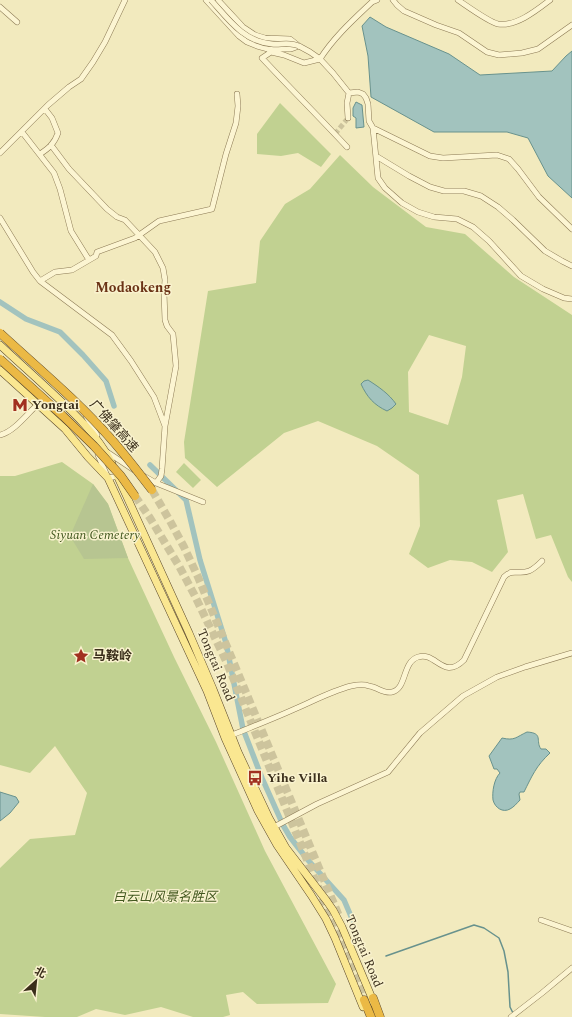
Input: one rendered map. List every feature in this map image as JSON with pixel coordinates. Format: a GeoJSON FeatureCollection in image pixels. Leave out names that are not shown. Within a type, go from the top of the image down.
{"type":"FeatureCollection","features":[{"type":"Feature","properties":{"kind":"highway","name":"广佛肇高速"},"geometry":{"type":"LineString","coordinates":[[0,333],[92,418],[154,487]]}},
{"type":"Feature","properties":{"kind":"highway"},"geometry":{"type":"LineString","coordinates":[[0,359],[94,446],[121,476],[134,496]]}},
{"type":"Feature","properties":{"kind":"highway"},"geometry":{"type":"LineString","coordinates":[[373,998],[380,1017]]}},
{"type":"Feature","properties":{"kind":"highway"},"geometry":{"type":"LineString","coordinates":[[364,1000],[371,1017]]}},
{"type":"Feature","properties":{"kind":"main road","name":"Tongtai Road"},"geometry":{"type":"LineString","coordinates":[[0,345],[75,414],[90,430],[105,451],[118,476],[214,688],[249,777],[286,848],[323,896],[336,916],[380,1017]]}},
{"type":"Feature","properties":{"kind":"main road","name":"Tongtai Road"},"geometry":{"type":"LineString","coordinates":[[0,369],[65,429],[108,478],[204,685],[225,738],[258,811],[273,840],[326,919],[368,1017]]}},
{"type":"Feature","properties":{"kind":"main road"},"geometry":{"type":"LineString","coordinates":[[91,460],[99,460],[105,451]]}},
{"type":"Feature","properties":{"kind":"street"},"geometry":{"type":"LineString","coordinates":[[0,153],[44,109],[81,79],[105,42],[125,0]]}},
{"type":"Feature","properties":{"kind":"street"},"geometry":{"type":"LineString","coordinates":[[206,0],[239,36],[247,42],[268,48],[291,49],[299,46]]}},
{"type":"Feature","properties":{"kind":"street"},"geometry":{"type":"LineString","coordinates":[[211,0],[241,32],[255,40],[272,44],[290,44],[299,46]]}},
{"type":"Feature","properties":{"kind":"street"},"geometry":{"type":"LineString","coordinates":[[212,6],[218,0],[243,27],[255,35],[265,38],[290,39],[320,59],[349,93],[347,103],[348,118]]}},
{"type":"Feature","properties":{"kind":"street"},"geometry":{"type":"LineString","coordinates":[[347,147],[262,58],[271,52],[284,55],[304,63],[320,59],[328,47],[344,30],[372,2],[377,0]]}},
{"type":"Feature","properties":{"kind":"street"},"geometry":{"type":"LineString","coordinates":[[393,0],[404,11],[436,25],[458,32],[487,52],[499,54],[522,53],[538,49],[572,25]]}},
{"type":"Feature","properties":{"kind":"street"},"geometry":{"type":"LineString","coordinates":[[458,0],[498,24],[515,22],[528,16],[550,0]]}},
{"type":"Feature","properties":{"kind":"street"},"geometry":{"type":"LineString","coordinates":[[0,6],[17,22]]}},
{"type":"Feature","properties":{"kind":"street"},"geometry":{"type":"LineString","coordinates":[[349,93],[358,92],[363,94],[366,98],[368,104],[369,121],[373,128],[378,178],[385,188],[402,203],[418,212],[434,217],[457,219],[473,227],[489,241],[521,276],[543,289],[564,298],[572,299]]}},
{"type":"Feature","properties":{"kind":"street"},"geometry":{"type":"LineString","coordinates":[[40,281],[55,272],[72,270],[96,256],[97,252],[139,236],[159,221],[212,209],[226,154],[236,123],[238,106],[237,94]]}},
{"type":"Feature","properties":{"kind":"street"},"geometry":{"type":"LineString","coordinates":[[40,154],[55,141],[58,133],[52,118],[44,109]]}},
{"type":"Feature","properties":{"kind":"street"},"geometry":{"type":"LineString","coordinates":[[373,128],[430,156],[444,158],[496,155],[509,159],[539,197],[572,229]]}},
{"type":"Feature","properties":{"kind":"street"},"geometry":{"type":"LineString","coordinates":[[22,132],[54,173],[60,189],[71,231],[88,260]]}},
{"type":"Feature","properties":{"kind":"street"},"geometry":{"type":"LineString","coordinates":[[51,145],[69,169],[107,209],[117,217],[125,220],[155,252],[163,268],[165,280],[165,320],[167,326],[173,334],[176,366],[165,426],[161,476],[154,487]]}},
{"type":"Feature","properties":{"kind":"street"},"geometry":{"type":"LineString","coordinates":[[376,156],[430,187],[444,191],[464,191],[481,196],[498,207],[545,251],[572,266]]}},
{"type":"Feature","properties":{"kind":"street"},"geometry":{"type":"LineString","coordinates":[[0,218],[40,281],[112,335],[154,396],[165,426]]}},
{"type":"Feature","properties":{"kind":"street"},"geometry":{"type":"LineString","coordinates":[[0,369],[23,381],[77,429],[96,452],[108,478],[118,476]]}},
{"type":"Feature","properties":{"kind":"street"},"geometry":{"type":"LineString","coordinates":[[0,435],[13,428],[38,404]]}},
{"type":"Feature","properties":{"kind":"street"},"geometry":{"type":"LineString","coordinates":[[105,451],[154,487],[168,488],[204,502]]}},
{"type":"Feature","properties":{"kind":"street"},"geometry":{"type":"LineString","coordinates":[[232,735],[274,718],[328,693],[352,686],[369,686],[383,692],[393,692],[400,687],[408,666],[414,658],[419,656],[425,656],[451,668],[459,665],[464,660],[504,577],[508,573],[527,571],[542,561]]}},
{"type":"Feature","properties":{"kind":"street"},"geometry":{"type":"LineString","coordinates":[[274,827],[317,804],[388,772],[420,733],[463,696],[497,677],[524,667],[572,653]]}},
{"type":"Feature","properties":{"kind":"street"},"geometry":{"type":"LineString","coordinates":[[541,920],[572,931]]}},
{"type":"Feature","properties":{"kind":"street"},"geometry":{"type":"LineString","coordinates":[[511,1017],[572,968]]}},
{"type":"Feature","properties":{"kind":"green space"},"geometry":{"type":"Polygon","coordinates":[[[280,103],[331,154],[321,167],[298,153],[281,156],[257,154],[257,134],[280,103]]]}},
{"type":"Feature","properties":{"kind":"green space"},"geometry":{"type":"Polygon","coordinates":[[[340,155],[373,187],[426,227],[465,234],[514,277],[572,315],[572,582],[568,577],[551,535],[536,539],[523,494],[497,500],[508,552],[492,572],[472,562],[450,560],[428,568],[409,554],[420,526],[419,475],[377,446],[318,421],[284,433],[217,487],[185,458],[184,442],[208,291],[256,283],[260,241],[285,204],[310,189],[340,155]],[[429,335],[408,372],[409,412],[448,425],[462,377],[466,346],[429,335]]]}},
{"type":"Feature","properties":{"kind":"green space","name":"白云山风景名胜区"},"geometry":{"type":"Polygon","coordinates":[[[62,462],[93,484],[108,504],[128,558],[174,657],[216,742],[265,851],[336,984],[328,1003],[257,1004],[243,992],[226,995],[230,1015],[223,1017],[193,1017],[161,1007],[125,1015],[96,1009],[77,1017],[45,1017],[0,1014],[0,868],[30,839],[75,835],[87,793],[55,746],[30,773],[0,765],[0,476],[15,476],[62,462]]]}},
{"type":"Feature","properties":{"kind":"green space"},"geometry":{"type":"Polygon","coordinates":[[[184,463],[201,480],[193,488],[176,472],[184,463]]]}},
{"type":"Feature","properties":{"kind":"green space","name":"Siyuan Cemetery"},"geometry":{"type":"Polygon","coordinates":[[[93,484],[108,504],[128,558],[84,559],[70,536],[93,484]]]}},
{"type":"Feature","properties":{"kind":"water"},"geometry":{"type":"Polygon","coordinates":[[[370,17],[386,27],[449,54],[480,75],[552,71],[572,51],[572,198],[548,176],[528,138],[507,132],[434,132],[371,97],[368,56],[362,26],[370,17]]]}},
{"type":"Feature","properties":{"kind":"water"},"geometry":{"type":"Polygon","coordinates":[[[356,102],[362,105],[364,127],[356,128],[356,118],[353,116],[353,108],[356,102]]]}},
{"type":"Feature","properties":{"kind":"water"},"geometry":{"type":"Polygon","coordinates":[[[368,380],[384,391],[393,400],[396,404],[392,408],[387,411],[371,400],[361,384],[368,380]]]}},
{"type":"Feature","properties":{"kind":"water"},"geometry":{"type":"Polygon","coordinates":[[[527,732],[536,734],[541,749],[546,749],[550,753],[532,776],[524,792],[520,792],[520,800],[510,809],[502,810],[493,800],[495,782],[500,773],[497,769],[494,769],[489,756],[502,738],[513,739],[527,732]]]}},
{"type":"Feature","properties":{"kind":"water"},"geometry":{"type":"Polygon","coordinates":[[[0,792],[16,797],[19,802],[10,813],[0,821],[0,792]]]}},
{"type":"Feature","properties":{"kind":"waterway"},"geometry":{"type":"LineString","coordinates":[[0,302],[26,319],[60,332],[106,381],[114,406]]}},
{"type":"Feature","properties":{"kind":"waterway"},"geometry":{"type":"LineString","coordinates":[[150,465],[186,500],[200,560],[226,643],[243,729],[262,778],[290,837],[307,859],[344,900],[353,921]]}},
{"type":"Feature","properties":{"kind":"waterway"},"geometry":{"type":"LineString","coordinates":[[386,956],[474,925],[484,928],[499,938],[504,951],[508,972],[510,1007],[515,1017]]}},
{"type":"Feature","properties":{"kind":"tunnel"},"geometry":{"type":"LineString","coordinates":[[335,134],[348,118]]}},
{"type":"Feature","properties":{"kind":"tunnel"},"geometry":{"type":"LineString","coordinates":[[152,490],[184,547],[198,577],[339,916]]}},
{"type":"Feature","properties":{"kind":"tunnel"},"geometry":{"type":"LineString","coordinates":[[135,496],[179,566],[227,663],[364,1000]]}},
{"type":"Feature","properties":{"kind":"place","name":"Yongtai"},"geometry":{"type":"Point","coordinates":[20,405]}},
{"type":"Feature","properties":{"kind":"place","name":"马鞍岭"},"geometry":{"type":"Point","coordinates":[81,656]}},
{"type":"Feature","properties":{"kind":"place","name":"Yihe Villa"},"geometry":{"type":"Point","coordinates":[255,778]}},
{"type":"Feature","properties":{"kind":"district","name":"Modaokeng"},"geometry":{"type":"Point","coordinates":[133,287]}}]}
